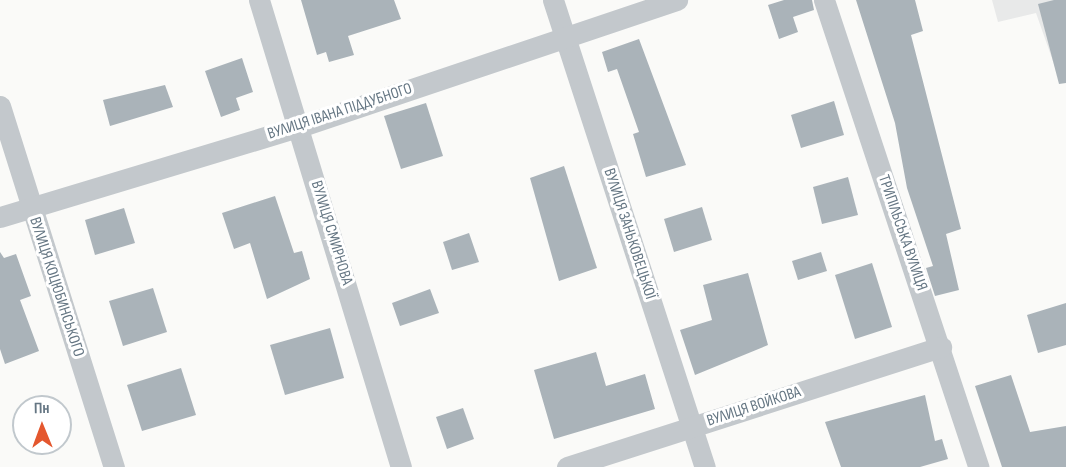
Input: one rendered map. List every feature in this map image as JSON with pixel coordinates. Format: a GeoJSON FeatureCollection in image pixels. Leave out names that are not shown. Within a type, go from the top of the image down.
{"type":"FeatureCollection","features":[{"type":"Feature","properties":{"kind":"street","name":"ВУЛИЦЯ СМИРНОВА"},"geometry":{"type":"LineString","coordinates":[[259,0],[401,467]]}},
{"type":"Feature","properties":{"kind":"street","name":"ВУЛИЦЯ ЗАНЬКОВЕЦЬКОЇ"},"geometry":{"type":"LineString","coordinates":[[553,0],[705,467]]}},
{"type":"Feature","properties":{"kind":"street","name":"ВУЛИЦЯ ІВАНА ПІДДУБНОГО"},"geometry":{"type":"LineString","coordinates":[[0,217],[299,127],[564,36],[677,0]]}},
{"type":"Feature","properties":{"kind":"street","name":"ТРИПІЛЬСЬКА ВУЛИЦЯ"},"geometry":{"type":"LineString","coordinates":[[824,0],[941,347],[978,467]]}},
{"type":"Feature","properties":{"kind":"street","name":"ВУЛИЦЯ КОЦЮБИНСЬКОГО"},"geometry":{"type":"LineString","coordinates":[[0,106],[30,208],[114,467]]}},
{"type":"Feature","properties":{"kind":"street","name":"ВУЛИЦЯ ВОЙКОВА"},"geometry":{"type":"LineString","coordinates":[[567,467],[941,347]]}},
{"type":"Feature","properties":{"kind":"shaded area"},"geometry":{"type":"Polygon","coordinates":[[[992,0],[1066,0],[1055,67],[1036,13],[998,22],[992,0]]]}},
{"type":"Feature","properties":{"kind":"building"},"geometry":{"type":"Polygon","coordinates":[[[301,0],[394,0],[401,19],[348,36],[354,55],[329,62],[326,52],[317,55],[301,0]]]}},
{"type":"Feature","properties":{"kind":"building"},"geometry":{"type":"Polygon","coordinates":[[[784,0],[812,0],[814,10],[793,17],[798,32],[779,39],[768,5],[784,0]]]}},
{"type":"Feature","properties":{"kind":"building"},"geometry":{"type":"Polygon","coordinates":[[[856,0],[915,0],[923,31],[911,35],[961,229],[946,234],[959,290],[935,296],[926,268],[933,266],[907,188],[895,123],[856,0]]]}},
{"type":"Feature","properties":{"kind":"building"},"geometry":{"type":"Polygon","coordinates":[[[1066,0],[1066,83],[1059,84],[1038,4],[1066,0]]]}},
{"type":"Feature","properties":{"kind":"building"},"geometry":{"type":"Polygon","coordinates":[[[639,39],[686,165],[646,177],[633,134],[639,132],[617,69],[608,72],[602,52],[639,39]]]}},
{"type":"Feature","properties":{"kind":"building"},"geometry":{"type":"Polygon","coordinates":[[[242,58],[253,92],[236,98],[240,110],[221,117],[205,71],[242,58]]]}},
{"type":"Feature","properties":{"kind":"building"},"geometry":{"type":"Polygon","coordinates":[[[165,85],[173,107],[110,126],[103,100],[165,85]]]}},
{"type":"Feature","properties":{"kind":"building"},"geometry":{"type":"Polygon","coordinates":[[[834,101],[844,135],[801,148],[791,115],[834,101]]]}},
{"type":"Feature","properties":{"kind":"building"},"geometry":{"type":"Polygon","coordinates":[[[426,103],[443,156],[401,169],[384,116],[426,103]]]}},
{"type":"Feature","properties":{"kind":"building"},"geometry":{"type":"Polygon","coordinates":[[[564,166],[597,268],[559,281],[530,178],[564,166]]]}},
{"type":"Feature","properties":{"kind":"building"},"geometry":{"type":"Polygon","coordinates":[[[848,177],[858,215],[822,224],[813,187],[848,177]]]}},
{"type":"Feature","properties":{"kind":"building"},"geometry":{"type":"Polygon","coordinates":[[[275,196],[294,253],[302,251],[310,279],[267,299],[250,243],[234,249],[222,213],[275,196]]]}},
{"type":"Feature","properties":{"kind":"building"},"geometry":{"type":"Polygon","coordinates":[[[702,207],[712,240],[674,252],[664,219],[702,207]]]}},
{"type":"Feature","properties":{"kind":"building"},"geometry":{"type":"Polygon","coordinates":[[[124,208],[135,243],[95,255],[85,220],[124,208]]]}},
{"type":"Feature","properties":{"kind":"building"},"geometry":{"type":"Polygon","coordinates":[[[469,233],[479,262],[452,270],[443,242],[469,233]]]}},
{"type":"Feature","properties":{"kind":"building"},"geometry":{"type":"Polygon","coordinates":[[[0,252],[4,258],[16,254],[31,296],[20,300],[39,351],[5,364],[0,349],[0,252]]]}},
{"type":"Feature","properties":{"kind":"building"},"geometry":{"type":"Polygon","coordinates":[[[821,252],[827,271],[798,280],[792,261],[821,252]]]}},
{"type":"Feature","properties":{"kind":"building"},"geometry":{"type":"Polygon","coordinates":[[[872,263],[892,327],[855,339],[835,275],[872,263]]]}},
{"type":"Feature","properties":{"kind":"building"},"geometry":{"type":"Polygon","coordinates":[[[748,273],[768,345],[695,375],[680,330],[712,320],[703,285],[748,273]]]}},
{"type":"Feature","properties":{"kind":"building"},"geometry":{"type":"Polygon","coordinates":[[[153,288],[167,332],[123,346],[109,301],[153,288]]]}},
{"type":"Feature","properties":{"kind":"building"},"geometry":{"type":"Polygon","coordinates":[[[430,289],[439,313],[400,326],[392,303],[430,289]]]}},
{"type":"Feature","properties":{"kind":"building"},"geometry":{"type":"Polygon","coordinates":[[[1066,303],[1066,345],[1038,353],[1027,315],[1066,303]]]}},
{"type":"Feature","properties":{"kind":"building"},"geometry":{"type":"Polygon","coordinates":[[[330,328],[344,378],[285,395],[270,345],[330,328]]]}},
{"type":"Feature","properties":{"kind":"building"},"geometry":{"type":"Polygon","coordinates":[[[596,352],[606,386],[645,374],[655,409],[554,439],[534,370],[596,352]]]}},
{"type":"Feature","properties":{"kind":"building"},"geometry":{"type":"Polygon","coordinates":[[[181,368],[196,415],[142,431],[127,385],[181,368]]]}},
{"type":"Feature","properties":{"kind":"building"},"geometry":{"type":"Polygon","coordinates":[[[1011,375],[1030,432],[1066,426],[1066,467],[1002,467],[975,386],[1011,375]]]}},
{"type":"Feature","properties":{"kind":"building"},"geometry":{"type":"Polygon","coordinates":[[[925,395],[935,441],[942,439],[948,459],[920,467],[841,467],[825,422],[925,395]]]}},
{"type":"Feature","properties":{"kind":"building"},"geometry":{"type":"Polygon","coordinates":[[[463,408],[474,439],[447,449],[436,417],[463,408]]]}}]}
